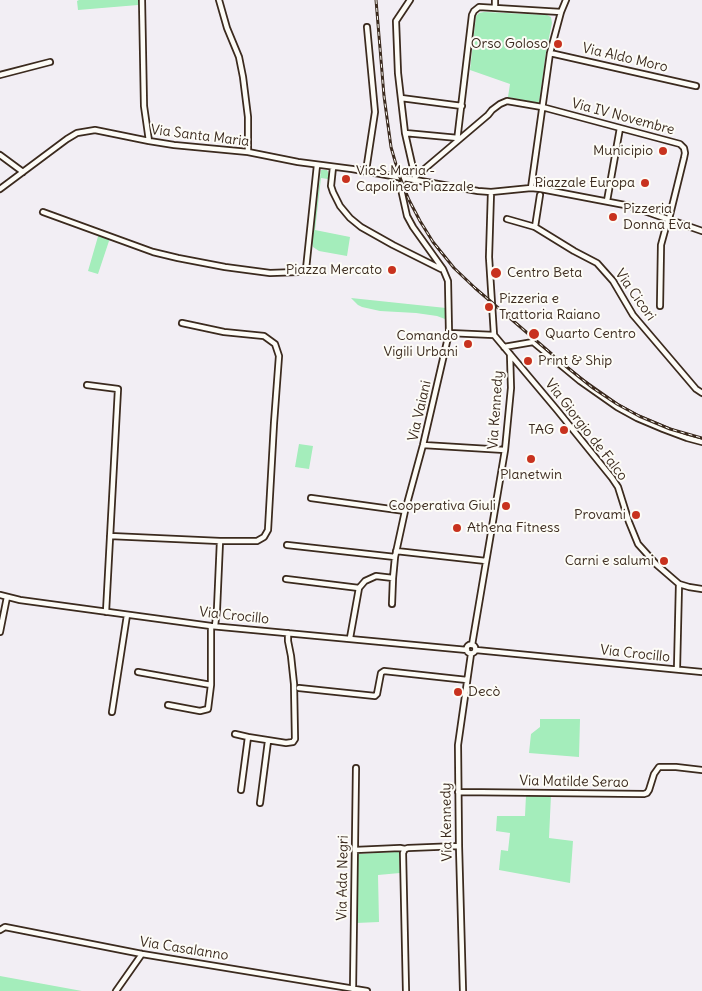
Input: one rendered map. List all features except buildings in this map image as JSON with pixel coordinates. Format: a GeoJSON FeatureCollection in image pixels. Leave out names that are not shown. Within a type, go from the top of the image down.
{"type":"FeatureCollection","features":[{"type":"Feature","properties":{"kind":"street"},"geometry":{"type":"LineString","coordinates":[[142,0],[145,116],[149,141]]}},
{"type":"Feature","properties":{"kind":"street"},"geometry":{"type":"LineString","coordinates":[[219,0],[227,28],[239,57],[243,77],[248,117],[248,152]]}},
{"type":"Feature","properties":{"kind":"street"},"geometry":{"type":"LineString","coordinates":[[410,0],[396,21],[405,134],[415,179],[458,140],[472,15],[474,12],[479,7],[562,12]]}},
{"type":"Feature","properties":{"kind":"street"},"geometry":{"type":"LineString","coordinates":[[495,0],[495,8]]}},
{"type":"Feature","properties":{"kind":"street"},"geometry":{"type":"LineString","coordinates":[[530,188],[550,53],[566,0]]}},
{"type":"Feature","properties":{"kind":"street"},"geometry":{"type":"LineString","coordinates":[[366,171],[375,112],[367,27]]}},
{"type":"Feature","properties":{"kind":"street","name":"Via Aldo Moro"},"geometry":{"type":"LineString","coordinates":[[550,53],[696,86]]}},
{"type":"Feature","properties":{"kind":"street"},"geometry":{"type":"LineString","coordinates":[[0,75],[50,62]]}},
{"type":"Feature","properties":{"kind":"street"},"geometry":{"type":"LineString","coordinates":[[401,98],[462,106]]}},
{"type":"Feature","properties":{"kind":"street","name":"Via IV Novembre"},"geometry":{"type":"LineString","coordinates":[[458,140],[506,100],[542,107],[680,144],[684,148],[685,153],[669,219]]}},
{"type":"Feature","properties":{"kind":"street"},"geometry":{"type":"LineString","coordinates":[[607,201],[620,128]]}},
{"type":"Feature","properties":{"kind":"street","name":"Via Santa Maria"},"geometry":{"type":"LineString","coordinates":[[0,189],[62,142],[77,133],[95,130],[174,145],[248,152],[298,162],[366,171],[491,192],[530,188],[637,208],[702,230]]}},
{"type":"Feature","properties":{"kind":"street"},"geometry":{"type":"LineString","coordinates":[[405,134],[458,140]]}},
{"type":"Feature","properties":{"kind":"street"},"geometry":{"type":"LineString","coordinates":[[0,155],[23,172]]}},
{"type":"Feature","properties":{"kind":"street"},"geometry":{"type":"LineString","coordinates":[[43,212],[153,252],[178,258],[270,273],[298,272],[306,269],[317,165]]}},
{"type":"Feature","properties":{"kind":"street"},"geometry":{"type":"LineString","coordinates":[[333,167],[332,192],[350,218],[361,227],[443,270]]}},
{"type":"Feature","properties":{"kind":"street","name":"Via Vaiani"},"geometry":{"type":"LineString","coordinates":[[392,604],[396,554],[405,511],[423,445],[449,333],[449,288],[446,275],[407,216],[401,188],[403,178]]}},
{"type":"Feature","properties":{"kind":"street"},"geometry":{"type":"LineString","coordinates":[[449,333],[494,335],[489,257],[491,192]]}},
{"type":"Feature","properties":{"kind":"street"},"geometry":{"type":"LineString","coordinates":[[535,227],[540,195]]}},
{"type":"Feature","properties":{"kind":"street","name":"Via Cicori"},"geometry":{"type":"LineString","coordinates":[[507,219],[535,227],[597,263],[613,281],[633,315],[696,389],[702,393]]}},
{"type":"Feature","properties":{"kind":"street"},"geometry":{"type":"LineString","coordinates":[[660,306],[662,246],[666,223],[669,219]]}},
{"type":"Feature","properties":{"kind":"street"},"geometry":{"type":"LineString","coordinates":[[110,536],[257,541],[264,537],[268,530],[279,356],[275,344],[264,336],[224,332],[182,323]]}},
{"type":"Feature","properties":{"kind":"street","name":"Via Giorgio de Falco"},"geometry":{"type":"LineString","coordinates":[[494,335],[612,478],[618,487],[638,544],[657,565],[679,584],[702,589]]}},
{"type":"Feature","properties":{"kind":"street","name":"Via Giorgio de Falco"},"geometry":{"type":"LineString","coordinates":[[504,347],[533,342],[580,381],[617,407],[662,429],[702,442]]}},
{"type":"Feature","properties":{"kind":"street","name":"Via Kennedy"},"geometry":{"type":"LineString","coordinates":[[472,645],[505,450],[510,388],[510,354]]}},
{"type":"Feature","properties":{"kind":"street"},"geometry":{"type":"LineString","coordinates":[[87,384],[118,390],[106,612]]}},
{"type":"Feature","properties":{"kind":"street"},"geometry":{"type":"LineString","coordinates":[[423,445],[505,450]]}},
{"type":"Feature","properties":{"kind":"street"},"geometry":{"type":"LineString","coordinates":[[310,498],[405,511]]}},
{"type":"Feature","properties":{"kind":"street"},"geometry":{"type":"LineString","coordinates":[[168,705],[200,711],[206,710],[209,707],[213,626],[217,609],[220,540]]}},
{"type":"Feature","properties":{"kind":"street"},"geometry":{"type":"LineString","coordinates":[[287,545],[486,561]]}},
{"type":"Feature","properties":{"kind":"street"},"geometry":{"type":"LineString","coordinates":[[350,638],[359,588],[364,581],[373,576],[393,578]]}},
{"type":"Feature","properties":{"kind":"street"},"geometry":{"type":"LineString","coordinates":[[286,579],[359,588]]}},
{"type":"Feature","properties":{"kind":"street"},"geometry":{"type":"LineString","coordinates":[[677,669],[679,584]]}},
{"type":"Feature","properties":{"kind":"street","name":"Via Crocillo"},"geometry":{"type":"LineString","coordinates":[[0,595],[20,600],[213,626],[350,638],[469,652]]}},
{"type":"Feature","properties":{"kind":"street"},"geometry":{"type":"LineString","coordinates":[[0,632],[7,597]]}},
{"type":"Feature","properties":{"kind":"street"},"geometry":{"type":"LineString","coordinates":[[112,712],[127,615]]}},
{"type":"Feature","properties":{"kind":"street"},"geometry":{"type":"LineString","coordinates":[[236,734],[286,743],[293,742],[295,739],[294,684],[288,632]]}},
{"type":"Feature","properties":{"kind":"street"},"geometry":{"type":"LineString","coordinates":[[472,645],[476,650],[475,652],[469,652],[468,646],[472,645]]}},
{"type":"Feature","properties":{"kind":"street","name":"Via Crocillo"},"geometry":{"type":"LineString","coordinates":[[476,650],[702,672]]}},
{"type":"Feature","properties":{"kind":"street","name":"Via Kennedy"},"geometry":{"type":"LineString","coordinates":[[464,991],[458,745],[469,652]]}},
{"type":"Feature","properties":{"kind":"street"},"geometry":{"type":"LineString","coordinates":[[299,688],[375,696],[381,673],[384,671],[467,680]]}},
{"type":"Feature","properties":{"kind":"street"},"geometry":{"type":"LineString","coordinates":[[138,672],[211,686]]}},
{"type":"Feature","properties":{"kind":"street"},"geometry":{"type":"LineString","coordinates":[[242,790],[248,737]]}},
{"type":"Feature","properties":{"kind":"street"},"geometry":{"type":"LineString","coordinates":[[260,803],[268,741]]}},
{"type":"Feature","properties":{"kind":"street","name":"Via Matilde Serao"},"geometry":{"type":"LineString","coordinates":[[458,792],[644,794],[649,790],[654,774],[659,767],[676,766],[702,770]]}},
{"type":"Feature","properties":{"kind":"street","name":"Via Ada Negri"},"geometry":{"type":"LineString","coordinates":[[353,989],[356,768]]}},
{"type":"Feature","properties":{"kind":"street"},"geometry":{"type":"LineString","coordinates":[[355,850],[400,848],[404,850],[408,848],[459,846]]}},
{"type":"Feature","properties":{"kind":"street"},"geometry":{"type":"LineString","coordinates":[[404,850],[402,853],[406,991]]}},
{"type":"Feature","properties":{"kind":"street","name":"Via Casalanno"},"geometry":{"type":"LineString","coordinates":[[0,930],[2,926],[142,954],[367,991]]}},
{"type":"Feature","properties":{"kind":"street"},"geometry":{"type":"LineString","coordinates":[[116,991],[142,954]]}},
{"type":"Feature","properties":{"kind":"green space"},"geometry":{"type":"Polygon","coordinates":[[[138,0],[138,5],[78,10],[77,1],[138,0]]]}},
{"type":"Feature","properties":{"kind":"green space"},"geometry":{"type":"Polygon","coordinates":[[[484,12],[547,15],[551,17],[552,23],[539,103],[508,97],[510,84],[470,70],[476,16],[484,12]]]}},
{"type":"Feature","properties":{"kind":"green space"},"geometry":{"type":"Polygon","coordinates":[[[321,170],[327,170],[330,176],[328,179],[321,178],[315,230],[350,237],[347,256],[319,251],[313,247],[312,242],[321,170]]]}},
{"type":"Feature","properties":{"kind":"green space"},"geometry":{"type":"Polygon","coordinates":[[[99,233],[110,238],[98,274],[88,271],[99,233]]]}},
{"type":"Feature","properties":{"kind":"green space"},"geometry":{"type":"Polygon","coordinates":[[[351,298],[446,308],[445,319],[437,316],[380,311],[362,307],[351,298]]]}},
{"type":"Feature","properties":{"kind":"green space"},"geometry":{"type":"Polygon","coordinates":[[[299,444],[313,446],[309,469],[295,467],[299,444]]]}},
{"type":"Feature","properties":{"kind":"green space"},"geometry":{"type":"Polygon","coordinates":[[[540,719],[580,719],[579,757],[529,753],[531,734],[540,727],[540,719]]]}},
{"type":"Feature","properties":{"kind":"green space"},"geometry":{"type":"Polygon","coordinates":[[[526,795],[551,795],[549,838],[573,841],[570,883],[499,870],[501,850],[508,851],[510,833],[496,831],[497,816],[525,816],[526,795]]]}},
{"type":"Feature","properties":{"kind":"green space"},"geometry":{"type":"Polygon","coordinates":[[[399,852],[400,873],[378,875],[379,922],[356,923],[357,855],[399,852]]]}},
{"type":"Feature","properties":{"kind":"green space"},"geometry":{"type":"Polygon","coordinates":[[[0,976],[82,991],[0,991],[0,976]]]}},
{"type":"Feature","properties":{"kind":"railway"},"geometry":{"type":"LineString","coordinates":[[376,0],[384,96],[391,147],[409,200],[433,242],[454,268],[475,288],[593,388],[639,416],[670,429],[702,438]]}},
{"type":"Feature","properties":{"kind":"place","name":"Orso Goloso"},"geometry":{"type":"Point","coordinates":[558,44]}},
{"type":"Feature","properties":{"kind":"place","name":"Municipio"},"geometry":{"type":"Point","coordinates":[663,151]}},
{"type":"Feature","properties":{"kind":"place","name":"Via S.Maria - Capolinea Piazzale"},"geometry":{"type":"Point","coordinates":[346,179]}},
{"type":"Feature","properties":{"kind":"place","name":"Piazzale Europa"},"geometry":{"type":"Point","coordinates":[645,183]}},
{"type":"Feature","properties":{"kind":"place","name":"Pizzeria Donna Eva"},"geometry":{"type":"Point","coordinates":[613,217]}},
{"type":"Feature","properties":{"kind":"place","name":"Piazza Mercato"},"geometry":{"type":"Point","coordinates":[392,270]}},
{"type":"Feature","properties":{"kind":"place","name":"Centro Beta"},"geometry":{"type":"Point","coordinates":[496,273]}},
{"type":"Feature","properties":{"kind":"place","name":"Pizzeria e Trattoria Raiano"},"geometry":{"type":"Point","coordinates":[489,307]}},
{"type":"Feature","properties":{"kind":"place","name":"Quarto Centro"},"geometry":{"type":"Point","coordinates":[534,334]}},
{"type":"Feature","properties":{"kind":"place","name":"Comando Vigili Urbani"},"geometry":{"type":"Point","coordinates":[468,344]}},
{"type":"Feature","properties":{"kind":"place","name":"Print & Ship"},"geometry":{"type":"Point","coordinates":[528,361]}},
{"type":"Feature","properties":{"kind":"place","name":"TAG"},"geometry":{"type":"Point","coordinates":[564,430]}},
{"type":"Feature","properties":{"kind":"place","name":"Planetwin"},"geometry":{"type":"Point","coordinates":[531,459]}},
{"type":"Feature","properties":{"kind":"place","name":"Cooperativa Giuli"},"geometry":{"type":"Point","coordinates":[506,506]}},
{"type":"Feature","properties":{"kind":"place","name":"Provami"},"geometry":{"type":"Point","coordinates":[636,515]}},
{"type":"Feature","properties":{"kind":"place","name":"Athena Fitness"},"geometry":{"type":"Point","coordinates":[457,528]}},
{"type":"Feature","properties":{"kind":"place","name":"Carni e salumi"},"geometry":{"type":"Point","coordinates":[664,561]}},
{"type":"Feature","properties":{"kind":"place","name":"Decò"},"geometry":{"type":"Point","coordinates":[458,692]}}]}
